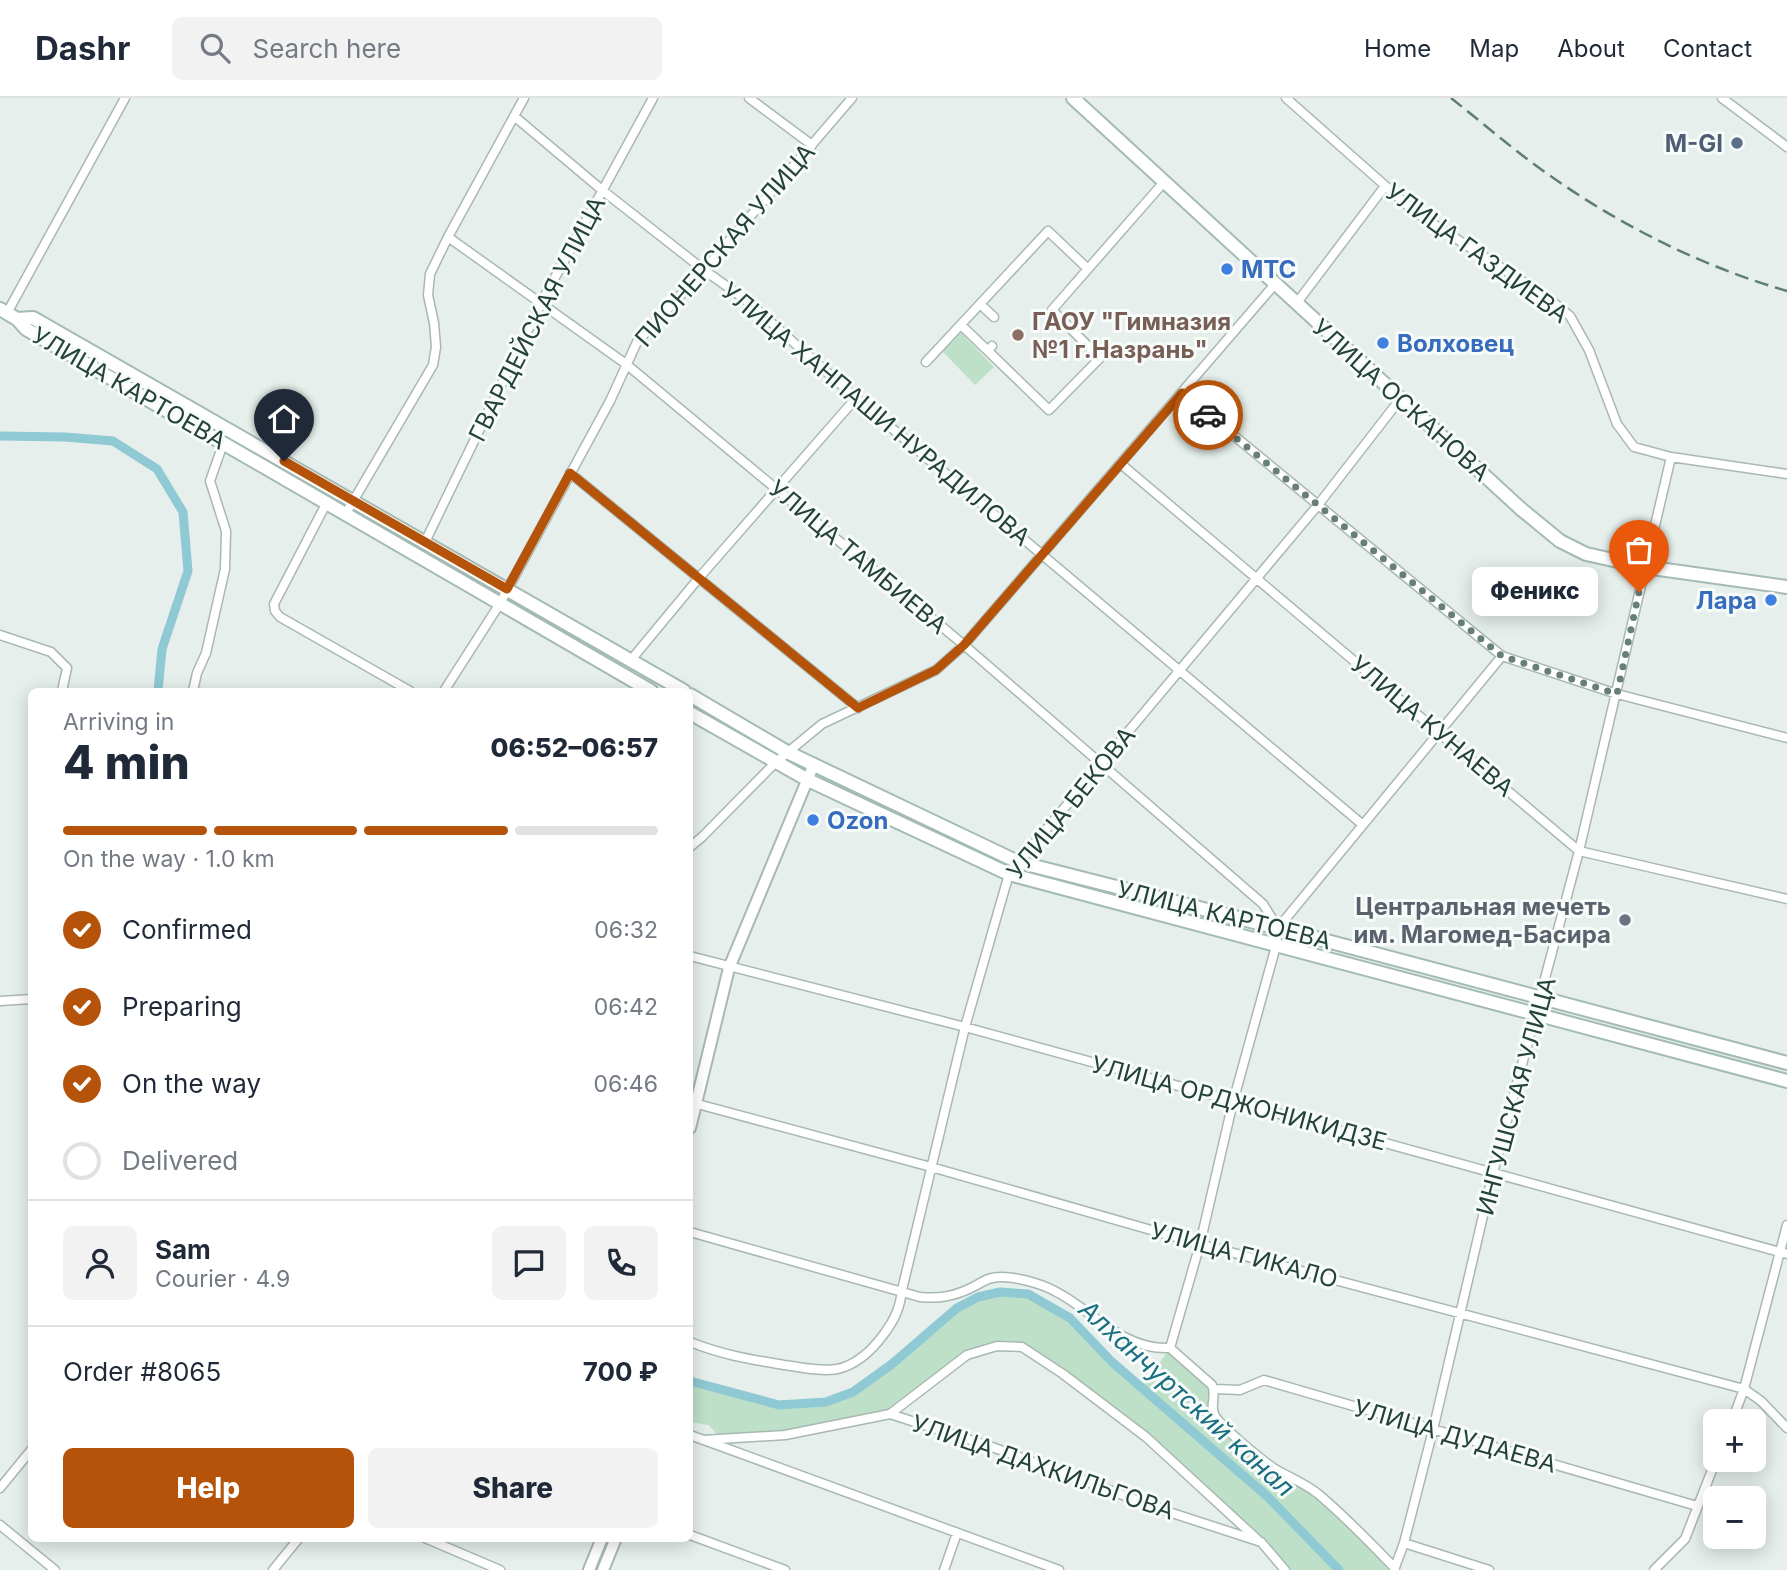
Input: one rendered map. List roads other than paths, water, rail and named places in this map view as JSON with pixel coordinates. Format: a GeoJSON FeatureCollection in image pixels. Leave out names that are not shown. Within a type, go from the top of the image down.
{"type":"FeatureCollection","features":[{"type":"Feature","properties":{"kind":"main road","name":"УЛИЦА ОСКАНОВА"},"geometry":{"type":"LineString","coordinates":[[1073,98],[1521,509],[1560,541],[1586,554],[1645,567],[1787,587]]}},
{"type":"Feature","properties":{"kind":"main road","name":"УЛИЦА КАРТОЕВА"},"geometry":{"type":"LineString","coordinates":[[8,314],[26,329],[646,688]]}},
{"type":"Feature","properties":{"kind":"main road","name":"УЛИЦА КАРТОЕВА"},"geometry":{"type":"LineString","coordinates":[[8,314],[33,318],[679,688]]}},
{"type":"Feature","properties":{"kind":"main road","name":"УЛИЦА КАРТОЕВА"},"geometry":{"type":"LineString","coordinates":[[693,697],[787,752],[1018,862],[1787,1063]]}},
{"type":"Feature","properties":{"kind":"main road","name":"УЛИЦА КАРТОЕВА"},"geometry":{"type":"LineString","coordinates":[[693,715],[808,780],[1009,874],[1787,1081]]}},
{"type":"Feature","properties":{"kind":"street"},"geometry":{"type":"LineString","coordinates":[[8,314],[125,98]]}},
{"type":"Feature","properties":{"kind":"street"},"geometry":{"type":"LineString","coordinates":[[345,515],[433,365],[436,347],[435,323],[428,295],[430,274],[524,98]]}},
{"type":"Feature","properties":{"kind":"street","name":"ГВАРДЕЙСКАЯ УЛИЦА"},"geometry":{"type":"LineString","coordinates":[[425,542],[541,303],[653,98]]}},
{"type":"Feature","properties":{"kind":"street"},"geometry":{"type":"LineString","coordinates":[[749,98],[812,145]]}},
{"type":"Feature","properties":{"kind":"street","name":"ПИОНЕРСКАЯ УЛИЦА"},"geometry":{"type":"LineString","coordinates":[[446,688],[499,605],[610,401],[638,342],[704,270],[852,98]]}},
{"type":"Feature","properties":{"kind":"street","name":"УЛИЦА ГАЗДИЕВА"},"geometry":{"type":"LineString","coordinates":[[1286,98],[1415,212],[1570,316],[1589,350],[1617,424],[1634,447],[1671,457],[1787,474]]}},
{"type":"Feature","properties":{"kind":"street"},"geometry":{"type":"LineString","coordinates":[[1722,98],[1787,147]]}},
{"type":"Feature","properties":{"kind":"street","name":"УЛИЦА ХАНПАШИ НУРАДИЛОВА"},"geometry":{"type":"LineString","coordinates":[[514,116],[602,190],[746,300],[856,398],[1363,825]]}},
{"type":"Feature","properties":{"kind":"street"},"geometry":{"type":"LineString","coordinates":[[961,324],[990,349],[1049,410],[1100,358],[1052,310],[1164,182]]}},
{"type":"Feature","properties":{"kind":"street"},"geometry":{"type":"LineString","coordinates":[[1296,304],[1385,186]]}},
{"type":"Feature","properties":{"kind":"street"},"geometry":{"type":"LineString","coordinates":[[926,362],[1048,231],[1088,270]]}},
{"type":"Feature","properties":{"kind":"street","name":"УЛИЦА ТАМБИЕВА"},"geometry":{"type":"LineString","coordinates":[[448,237],[626,364],[778,490],[964,645],[1263,904],[1278,928]]}},
{"type":"Feature","properties":{"kind":"street"},"geometry":{"type":"LineString","coordinates":[[693,844],[775,762],[822,724],[936,670],[964,645],[1275,284]]}},
{"type":"Feature","properties":{"kind":"street"},"geometry":{"type":"LineString","coordinates":[[980,304],[994,317]]}},
{"type":"Feature","properties":{"kind":"street"},"geometry":{"type":"LineString","coordinates":[[1182,393],[1502,656],[1617,694],[1787,738]]}},
{"type":"Feature","properties":{"kind":"street"},"geometry":{"type":"LineString","coordinates":[[631,660],[856,398]]}},
{"type":"Feature","properties":{"kind":"street","name":"УЛИЦА БЕКОВА"},"geometry":{"type":"LineString","coordinates":[[693,1343],[724,1355],[808,1368],[839,1368],[865,1355],[895,1319],[901,1304],[902,1290],[965,1027],[1009,874],[1318,505],[1401,398]]}},
{"type":"Feature","properties":{"kind":"street"},"geometry":{"type":"LineString","coordinates":[[194,688],[206,653],[225,569],[226,531],[210,481],[223,444]]}},
{"type":"Feature","properties":{"kind":"street","name":"ИНГУШСКАЯ УЛИЦА"},"geometry":{"type":"LineString","coordinates":[[1395,1569],[1433,1430],[1493,1173],[1538,1014],[1579,851],[1671,457]]}},
{"type":"Feature","properties":{"kind":"street","name":"УЛИЦА КУНАЕВА"},"geometry":{"type":"LineString","coordinates":[[1121,464],[1258,577],[1579,851],[1787,900]]}},
{"type":"Feature","properties":{"kind":"street"},"geometry":{"type":"LineString","coordinates":[[570,473],[858,708]]}},
{"type":"Feature","properties":{"kind":"street"},"geometry":{"type":"LineString","coordinates":[[326,504],[274,604],[275,611],[280,617],[405,688]]}},
{"type":"Feature","properties":{"kind":"street"},"geometry":{"type":"LineString","coordinates":[[0,635],[51,652],[67,668],[63,688]]}},
{"type":"Feature","properties":{"kind":"street"},"geometry":{"type":"LineString","coordinates":[[1170,1348],[1200,1244],[1233,1102],[1276,946],[1278,928],[1502,656]]}},
{"type":"Feature","properties":{"kind":"street"},"geometry":{"type":"LineString","coordinates":[[693,1099],[729,968],[814,764]]}},
{"type":"Feature","properties":{"kind":"street","name":"УЛИЦА ОРДЖОНИКИДЗЕ"},"geometry":{"type":"LineString","coordinates":[[693,957],[965,1027],[1784,1253]]}},
{"type":"Feature","properties":{"kind":"street"},"geometry":{"type":"LineString","coordinates":[[0,1002],[28,999]]}},
{"type":"Feature","properties":{"kind":"street","name":"УЛИЦА ГИКАЛО"},"geometry":{"type":"LineString","coordinates":[[693,1103],[931,1167],[1200,1244],[1744,1389],[1761,1401],[1787,1428]]}},
{"type":"Feature","properties":{"kind":"street"},"geometry":{"type":"LineString","coordinates":[[1736,1409],[1784,1253],[1787,1225]]}},
{"type":"Feature","properties":{"kind":"street"},"geometry":{"type":"LineString","coordinates":[[693,1233],[920,1297],[937,1299],[954,1296],[991,1278],[1009,1276],[1037,1283],[1066,1297],[1132,1342],[1156,1348],[1170,1348],[1214,1389],[1213,1411],[1221,1424],[1275,1469],[1316,1492],[1349,1521],[1395,1569]]}},
{"type":"Feature","properties":{"kind":"street"},"geometry":{"type":"LineString","coordinates":[[890,1414],[967,1356],[997,1346],[1022,1347],[1063,1374],[1146,1437],[1261,1542],[1285,1570]]}},
{"type":"Feature","properties":{"kind":"street","name":"УЛИЦА ДУДАЕВА"},"geometry":{"type":"LineString","coordinates":[[1214,1389],[1240,1390],[1264,1380],[1697,1506]]}},
{"type":"Feature","properties":{"kind":"street","name":"УЛИЦА ДАХКИЛЬГОВА"},"geometry":{"type":"LineString","coordinates":[[703,1440],[785,1435],[890,1414],[1261,1542]]}},
{"type":"Feature","properties":{"kind":"street"},"geometry":{"type":"LineString","coordinates":[[693,1436],[1059,1570]]}},
{"type":"Feature","properties":{"kind":"street"},"geometry":{"type":"LineString","coordinates":[[0,1488],[28,1454]]}},
{"type":"Feature","properties":{"kind":"street"},"geometry":{"type":"LineString","coordinates":[[1654,1570],[1685,1539],[1711,1472]]}},
{"type":"Feature","properties":{"kind":"street"},"geometry":{"type":"LineString","coordinates":[[0,1525],[55,1570]]}},
{"type":"Feature","properties":{"kind":"street"},"geometry":{"type":"LineString","coordinates":[[944,1570],[957,1533]]}},
{"type":"Feature","properties":{"kind":"street"},"geometry":{"type":"LineString","coordinates":[[693,1536],[785,1570]]}},
{"type":"Feature","properties":{"kind":"street"},"geometry":{"type":"LineString","coordinates":[[274,1570],[296,1542]]}},
{"type":"Feature","properties":{"kind":"street"},"geometry":{"type":"LineString","coordinates":[[434,1542],[500,1570]]}},
{"type":"Feature","properties":{"kind":"street"},"geometry":{"type":"LineString","coordinates":[[589,1570],[600,1542]]}},
{"type":"Feature","properties":{"kind":"street"},"geometry":{"type":"LineString","coordinates":[[603,1570],[614,1542]]}},
{"type":"Feature","properties":{"kind":"street"},"geometry":{"type":"LineString","coordinates":[[1404,1543],[1489,1570]]}},
{"type":"Feature","properties":{"kind":"waterway","name":"Алханчуртский канал"},"geometry":{"type":"LineString","coordinates":[[0,436],[113,441],[157,469],[183,512],[188,571],[162,649],[158,688]]}},
{"type":"Feature","properties":{"kind":"waterway","name":"Алханчуртский канал"},"geometry":{"type":"LineString","coordinates":[[693,1382],[779,1405],[826,1402],[853,1392],[892,1364],[957,1308],[978,1297],[1000,1292],[1028,1294],[1070,1318],[1112,1362],[1268,1497],[1339,1570]]}},
{"type":"Feature","properties":{"kind":"railway"},"geometry":{"type":"LineString","coordinates":[[1451,98],[1539,168],[1607,213],[1695,258],[1787,291]]}},
{"type":"Feature","properties":{"kind":"place","name":"M-GI"},"geometry":{"type":"Point","coordinates":[1737,143]}},
{"type":"Feature","properties":{"kind":"place","name":"МТС"},"geometry":{"type":"Point","coordinates":[1227,269]}},
{"type":"Feature","properties":{"kind":"place","name":"ГАОУ \"Гимназия №1 г.Назрань\""},"geometry":{"type":"Point","coordinates":[1018,335]}},
{"type":"Feature","properties":{"kind":"place","name":"Волховец"},"geometry":{"type":"Point","coordinates":[1383,343]}},
{"type":"Feature","properties":{"kind":"place","name":"Феникс"},"geometry":{"type":"Point","coordinates":[1639,592]}},
{"type":"Feature","properties":{"kind":"place","name":"Лара"},"geometry":{"type":"Point","coordinates":[1771,600]}},
{"type":"Feature","properties":{"kind":"place","name":"Ozon"},"geometry":{"type":"Point","coordinates":[813,820]}},
{"type":"Feature","properties":{"kind":"place","name":"Центральная мечеть им. Магомед-Басира"},"geometry":{"type":"Point","coordinates":[1625,920]}}]}
